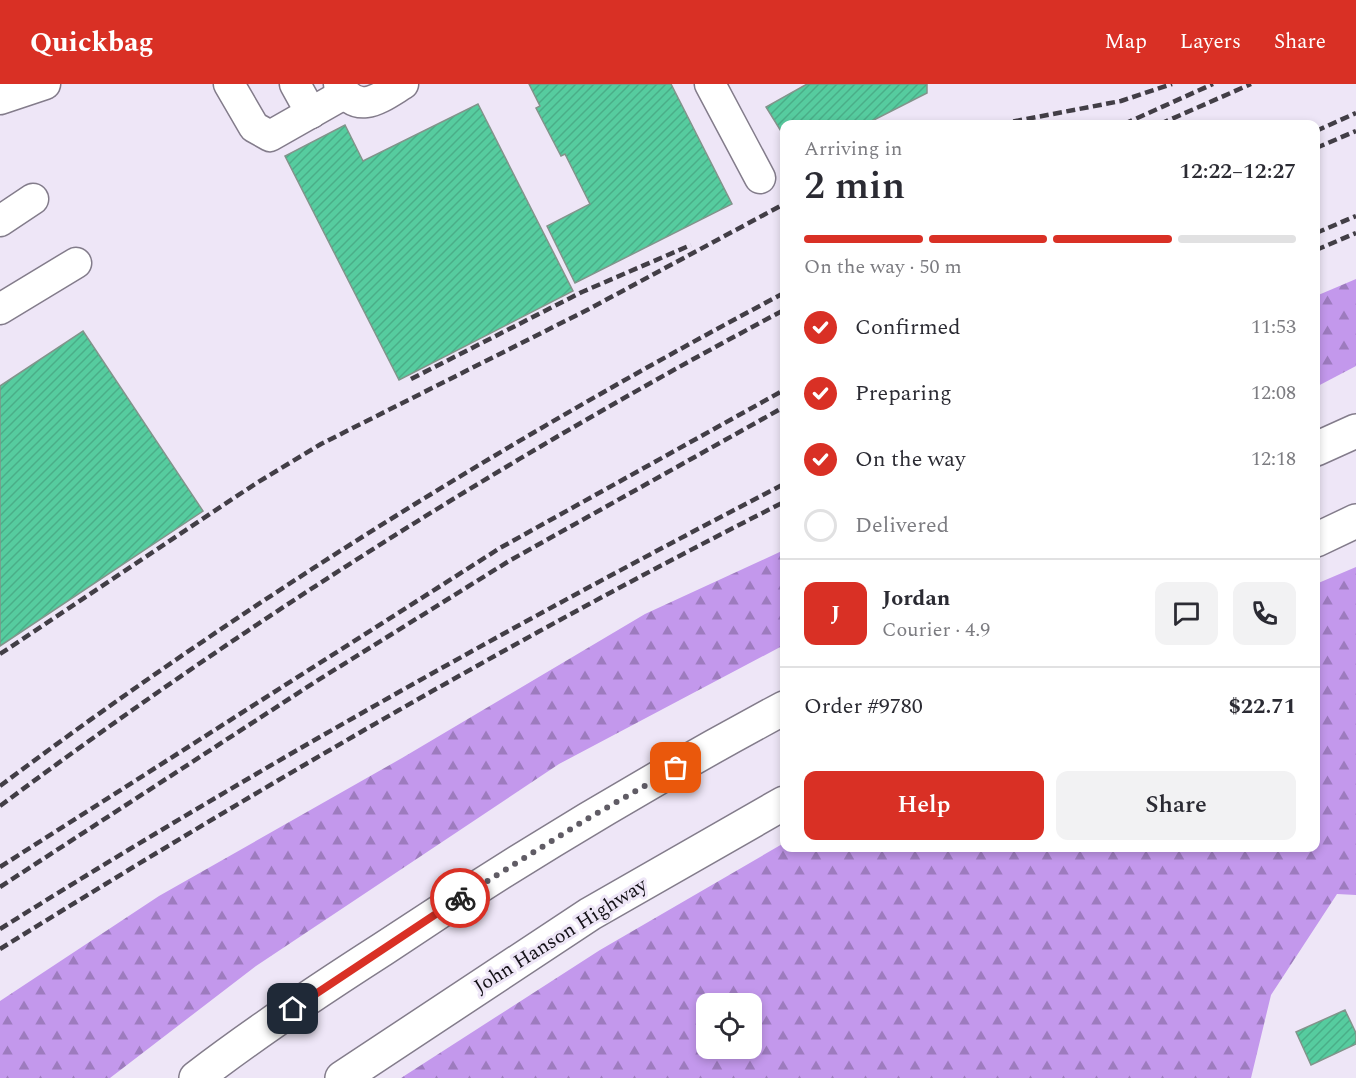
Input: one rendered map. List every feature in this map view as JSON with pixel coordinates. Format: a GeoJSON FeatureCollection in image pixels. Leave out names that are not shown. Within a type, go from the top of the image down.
{"type":"FeatureCollection","features":[{"type":"Feature","properties":{"kind":"highway"},"geometry":{"type":"LineString","coordinates":[[1320,447],[1356,431]]}},
{"type":"Feature","properties":{"kind":"highway"},"geometry":{"type":"LineString","coordinates":[[1320,538],[1356,521]]}},
{"type":"Feature","properties":{"kind":"highway"},"geometry":{"type":"LineString","coordinates":[[196,1078],[283,1015],[507,868],[597,813],[780,710]]}},
{"type":"Feature","properties":{"kind":"highway","name":"John Hanson Highway"},"geometry":{"type":"LineString","coordinates":[[342,1078],[590,914],[780,805]]}},
{"type":"Feature","properties":{"kind":"street"},"geometry":{"type":"LineString","coordinates":[[0,99],[45,84]]}},
{"type":"Feature","properties":{"kind":"street"},"geometry":{"type":"LineString","coordinates":[[229,84],[254,127],[270,136],[311,113],[342,89],[356,102],[372,102],[403,84]]}},
{"type":"Feature","properties":{"kind":"street"},"geometry":{"type":"LineString","coordinates":[[295,84],[311,113]]}},
{"type":"Feature","properties":{"kind":"street"},"geometry":{"type":"LineString","coordinates":[[710,84],[760,178]]}},
{"type":"Feature","properties":{"kind":"street"},"geometry":{"type":"LineString","coordinates":[[0,221],[33,199]]}},
{"type":"Feature","properties":{"kind":"street"},"geometry":{"type":"LineString","coordinates":[[0,309],[76,263]]}},
{"type":"Feature","properties":{"kind":"green space"},"geometry":{"type":"Polygon","coordinates":[[[1356,279],[1356,366],[1320,385],[1320,294],[1356,279]]]}},
{"type":"Feature","properties":{"kind":"green space"},"geometry":{"type":"Polygon","coordinates":[[[780,552],[780,647],[559,764],[256,966],[110,1078],[0,1078],[0,1001],[159,896],[402,758],[645,614],[780,552]]]}},
{"type":"Feature","properties":{"kind":"green space"},"geometry":{"type":"Polygon","coordinates":[[[1356,567],[1356,895],[1337,894],[1271,995],[1251,1078],[401,1078],[600,950],[780,845],[780,852],[1320,852],[1320,582],[1356,567]]]}},
{"type":"Feature","properties":{"kind":"building"},"geometry":{"type":"Polygon","coordinates":[[[529,84],[671,84],[732,204],[575,283],[547,226],[590,204],[565,154],[561,156],[536,108],[540,106],[529,84]]]}},
{"type":"Feature","properties":{"kind":"building"},"geometry":{"type":"Polygon","coordinates":[[[807,84],[927,84],[927,93],[874,120],[780,120],[780,130],[766,107],[807,84]]]}},
{"type":"Feature","properties":{"kind":"building"},"geometry":{"type":"Polygon","coordinates":[[[478,104],[573,291],[399,380],[285,156],[345,125],[363,161],[478,104]]]}},
{"type":"Feature","properties":{"kind":"building"},"geometry":{"type":"Polygon","coordinates":[[[83,331],[203,511],[0,646],[0,386],[83,331]]]}},
{"type":"Feature","properties":{"kind":"building"},"geometry":{"type":"Polygon","coordinates":[[[1345,1010],[1356,1033],[1356,1044],[1311,1065],[1296,1032],[1345,1010]]]}},
{"type":"Feature","properties":{"kind":"railway"},"geometry":{"type":"LineString","coordinates":[[1021,120],[1121,101],[1172,84]]}},
{"type":"Feature","properties":{"kind":"railway"},"geometry":{"type":"LineString","coordinates":[[1133,120],[1213,84]]}},
{"type":"Feature","properties":{"kind":"railway"},"geometry":{"type":"LineString","coordinates":[[1169,120],[1251,84]]}},
{"type":"Feature","properties":{"kind":"railway"},"geometry":{"type":"LineString","coordinates":[[1320,129],[1356,113]]}},
{"type":"Feature","properties":{"kind":"railway"},"geometry":{"type":"LineString","coordinates":[[1320,146],[1356,131]]}},
{"type":"Feature","properties":{"kind":"railway"},"geometry":{"type":"LineString","coordinates":[[0,654],[255,484],[321,444],[589,309],[780,206]]}},
{"type":"Feature","properties":{"kind":"railway"},"geometry":{"type":"LineString","coordinates":[[1320,231],[1356,216]]}},
{"type":"Feature","properties":{"kind":"railway"},"geometry":{"type":"LineString","coordinates":[[1320,248],[1356,233]]}},
{"type":"Feature","properties":{"kind":"railway"},"geometry":{"type":"LineString","coordinates":[[411,379],[582,292],[691,245]]}},
{"type":"Feature","properties":{"kind":"railway"},"geometry":{"type":"LineString","coordinates":[[0,786],[188,651],[383,524],[581,405],[780,295]]}},
{"type":"Feature","properties":{"kind":"railway"},"geometry":{"type":"LineString","coordinates":[[0,806],[189,671],[383,543],[581,423],[780,312]]}},
{"type":"Feature","properties":{"kind":"railway"},"geometry":{"type":"LineString","coordinates":[[0,867],[500,548],[780,392]]}},
{"type":"Feature","properties":{"kind":"railway"},"geometry":{"type":"LineString","coordinates":[[0,887],[315,682],[509,561],[780,409]]}},
{"type":"Feature","properties":{"kind":"railway"},"geometry":{"type":"LineString","coordinates":[[0,929],[193,811],[388,698],[585,589],[780,486]]}},
{"type":"Feature","properties":{"kind":"railway"},"geometry":{"type":"LineString","coordinates":[[0,949],[193,831],[485,661],[780,504]]}},
{"type":"Feature","properties":{"kind":"way so far"},"geometry":{"type":"LineString","coordinates":[[460,898],[587,819],[676,768]]}},
{"type":"Feature","properties":{"kind":"route"},"geometry":{"type":"LineString","coordinates":[[293,1009],[460,898]]}}]}
